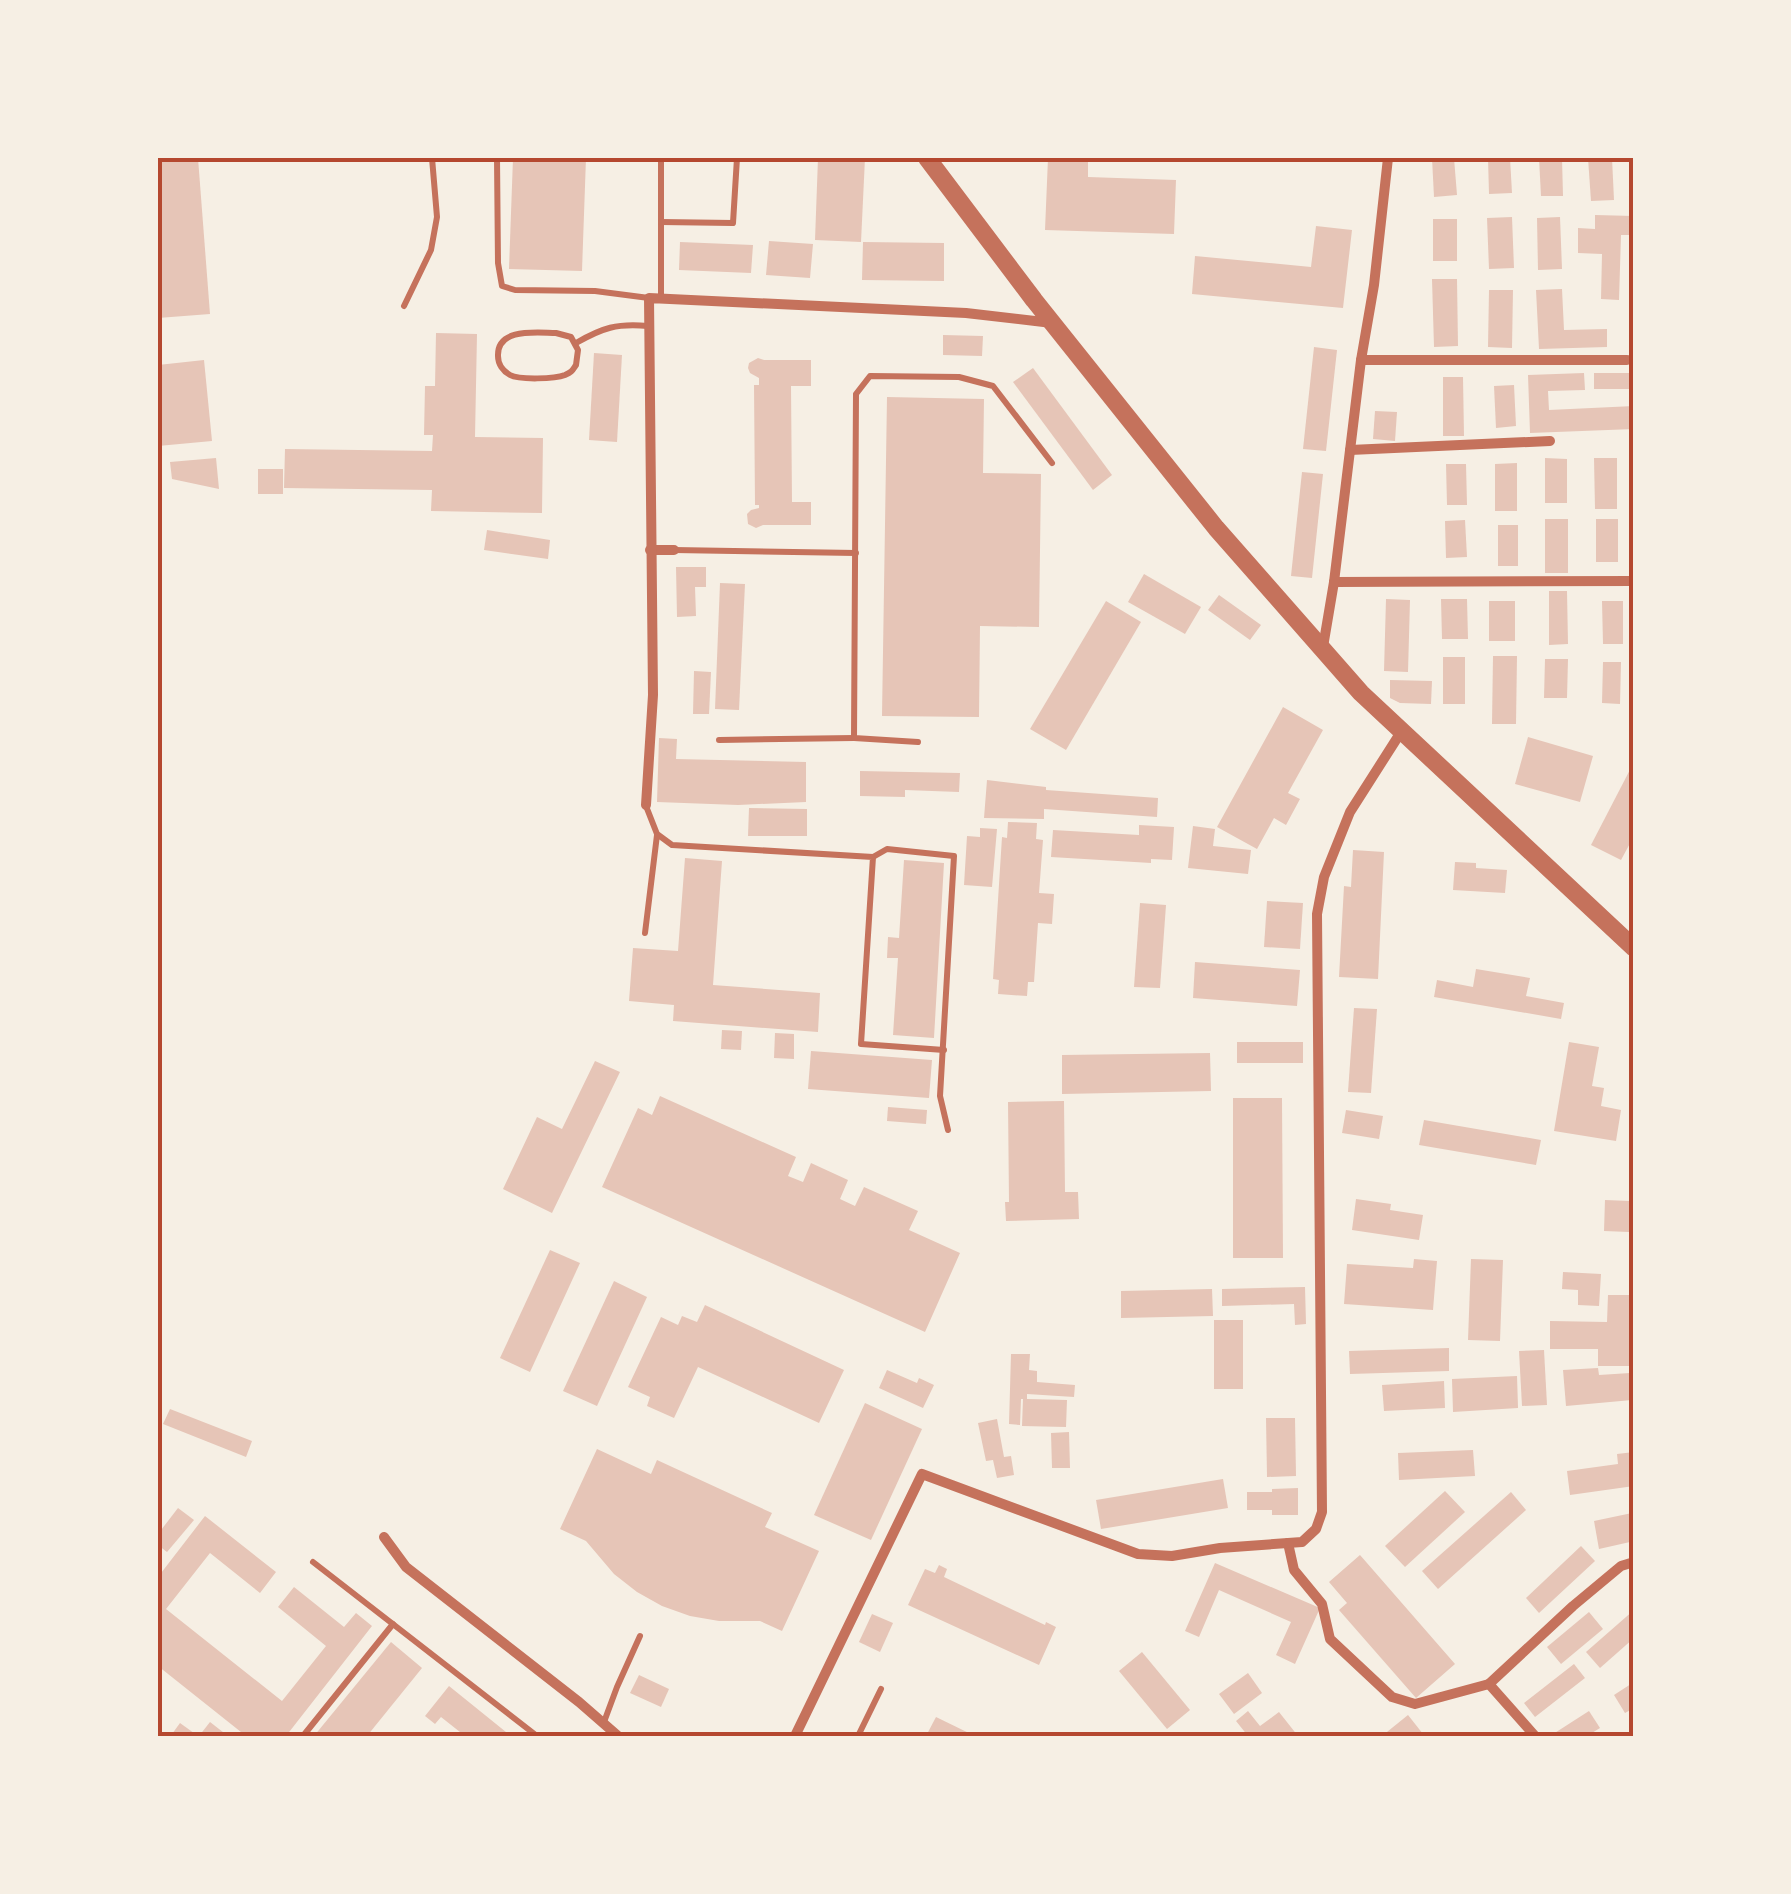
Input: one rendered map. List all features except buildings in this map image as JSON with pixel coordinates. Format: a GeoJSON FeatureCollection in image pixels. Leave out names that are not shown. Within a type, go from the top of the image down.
{"type":"FeatureCollection","features":[{"type":"Feature","properties":{"kind":"street"},"geometry":{"type":"LineString","coordinates":[[926,158],[1216,528],[1361,693],[1634,948]]}},
{"type":"Feature","properties":{"kind":"street"},"geometry":{"type":"LineString","coordinates":[[1323,648],[1388,158]]}},
{"type":"Feature","properties":{"kind":"street"},"geometry":{"type":"LineString","coordinates":[[646,805],[652,695],[649,326],[655,298],[966,313],[1053,324]]}},
{"type":"Feature","properties":{"kind":"street"},"geometry":{"type":"LineString","coordinates":[[1361,360],[1628,360]]}},
{"type":"Feature","properties":{"kind":"street"},"geometry":{"type":"LineString","coordinates":[[1350,450],[1550,441]]}},
{"type":"Feature","properties":{"kind":"street"},"geometry":{"type":"LineString","coordinates":[[650,550],[674,550]]}},
{"type":"Feature","properties":{"kind":"street"},"geometry":{"type":"LineString","coordinates":[[1334,582],[1634,581]]}},
{"type":"Feature","properties":{"kind":"street"},"geometry":{"type":"LineString","coordinates":[[796,1736],[922,1474],[1138,1554],[1172,1556],[1302,1542],[1316,1529],[1322,1512],[1317,914],[1324,876],[1350,812],[1401,732]]}},
{"type":"Feature","properties":{"kind":"street"},"geometry":{"type":"LineString","coordinates":[[384,1537],[406,1567],[618,1736]]}},
{"type":"Feature","properties":{"kind":"street"},"geometry":{"type":"LineString","coordinates":[[1288,1543],[1294,1570],[1322,1604],[1330,1639],[1392,1698],[1415,1704],[1489,1684],[1586,1596],[1622,1566],[1634,1562]]}},
{"type":"Feature","properties":{"kind":"street"},"geometry":{"type":"LineString","coordinates":[[1489,1684],[1535,1736]]}},
{"type":"Feature","properties":{"kind":"lane"},"geometry":{"type":"LineString","coordinates":[[404,306],[432,250],[436,217],[432,158]]}},
{"type":"Feature","properties":{"kind":"lane"},"geometry":{"type":"LineString","coordinates":[[496,158],[502,286],[514,290],[655,298],[661,158]]}},
{"type":"Feature","properties":{"kind":"lane"},"geometry":{"type":"LineString","coordinates":[[661,222],[733,223],[737,158]]}},
{"type":"Feature","properties":{"kind":"lane"},"geometry":{"type":"LineString","coordinates":[[576,343],[600,329],[626,324],[649,326]]}},
{"type":"Feature","properties":{"kind":"lane"},"geometry":{"type":"LineString","coordinates":[[519,334],[564,334],[576,343],[576,365],[557,377],[512,376],[500,365],[498,356],[504,340],[519,334]]}},
{"type":"Feature","properties":{"kind":"lane"},"geometry":{"type":"LineString","coordinates":[[854,738],[856,394],[870,376],[959,377],[993,386],[1052,463]]}},
{"type":"Feature","properties":{"kind":"lane"},"geometry":{"type":"LineString","coordinates":[[674,550],[856,553]]}},
{"type":"Feature","properties":{"kind":"lane"},"geometry":{"type":"LineString","coordinates":[[719,740],[854,738],[918,742]]}},
{"type":"Feature","properties":{"kind":"lane"},"geometry":{"type":"LineString","coordinates":[[645,933],[657,834],[646,805]]}},
{"type":"Feature","properties":{"kind":"lane"},"geometry":{"type":"LineString","coordinates":[[657,834],[672,845],[873,857],[888,849],[954,856],[940,1096],[948,1130]]}},
{"type":"Feature","properties":{"kind":"lane"},"geometry":{"type":"LineString","coordinates":[[873,857],[862,1044],[944,1050]]}},
{"type":"Feature","properties":{"kind":"lane"},"geometry":{"type":"LineString","coordinates":[[313,1562],[537,1736]]}},
{"type":"Feature","properties":{"kind":"lane"},"geometry":{"type":"LineString","coordinates":[[303,1736],[392,1624]]}},
{"type":"Feature","properties":{"kind":"lane"},"geometry":{"type":"LineString","coordinates":[[603,1724],[640,1636]]}},
{"type":"Feature","properties":{"kind":"lane"},"geometry":{"type":"LineString","coordinates":[[858,1736],[881,1689]]}}]}
